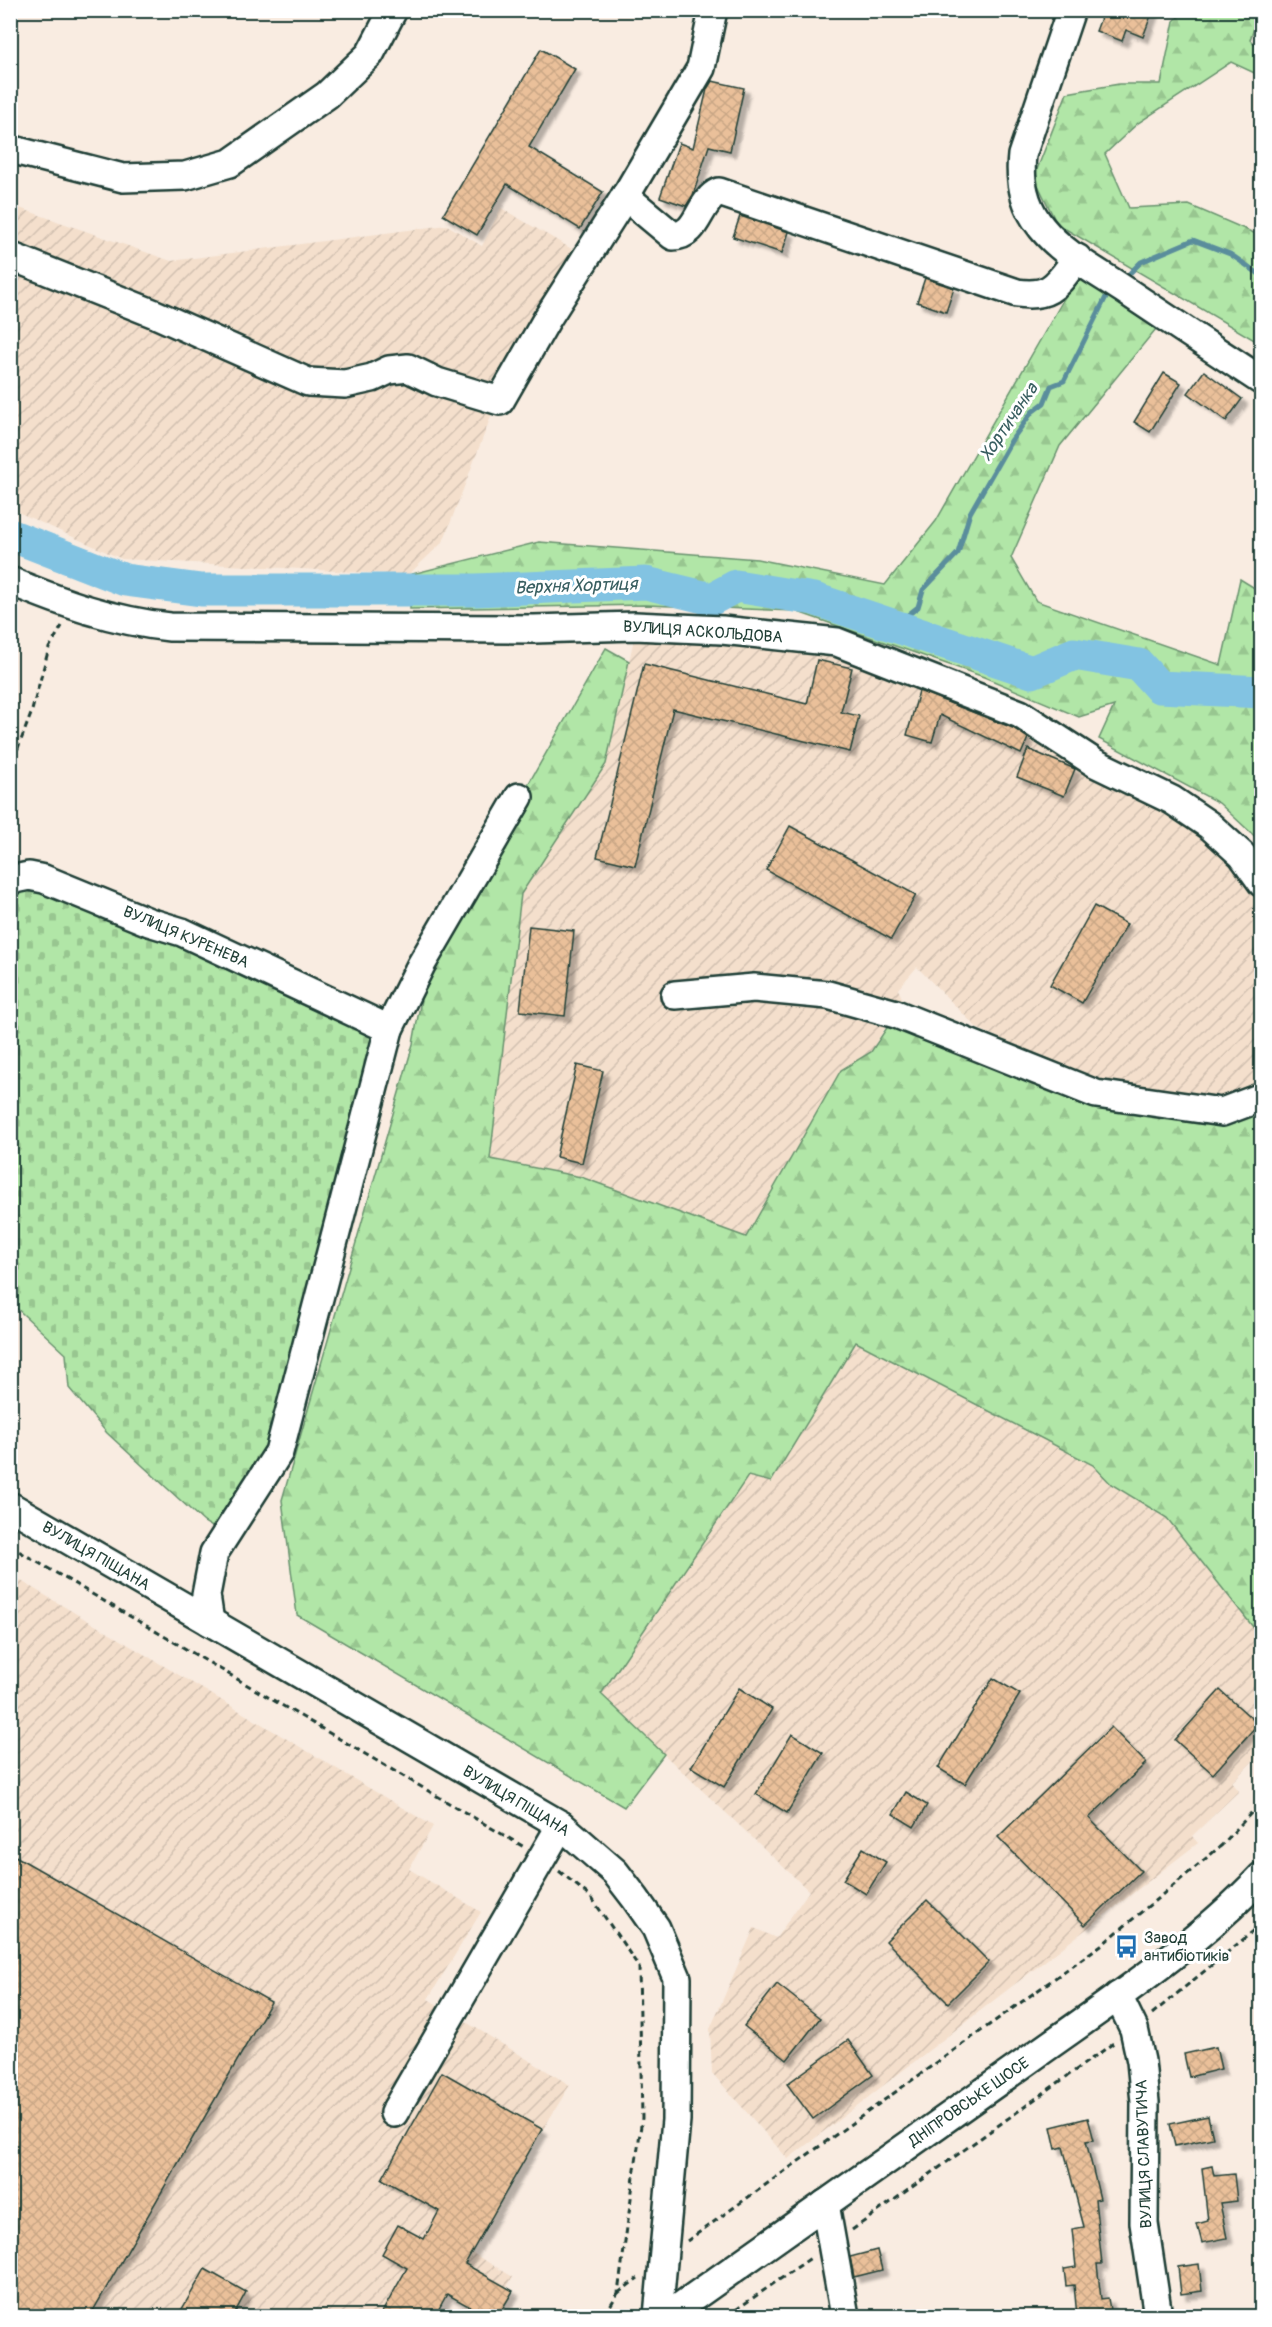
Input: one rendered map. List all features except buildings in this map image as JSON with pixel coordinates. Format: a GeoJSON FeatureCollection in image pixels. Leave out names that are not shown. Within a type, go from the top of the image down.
{"type":"FeatureCollection","features":[{"type":"Feature","properties":{"kind":"street"},"geometry":{"type":"LineString","coordinates":[[10,149],[123,178],[185,176],[230,163],[327,95],[370,54],[393,10]]}},
{"type":"Feature","properties":{"kind":"street"},"geometry":{"type":"LineString","coordinates":[[10,256],[155,314],[308,382],[345,384],[372,378],[389,370],[408,368],[437,382],[501,402],[547,319],[625,196],[700,68],[713,10]]}},
{"type":"Feature","properties":{"kind":"street"},"geometry":{"type":"LineString","coordinates":[[1071,10],[1023,155],[1020,174],[1023,193],[1042,229],[1077,258],[1262,381]]}},
{"type":"Feature","properties":{"kind":"street"},"geometry":{"type":"LineString","coordinates":[[625,196],[673,236],[680,236],[691,230],[711,196],[719,192],[1017,293],[1036,296],[1049,290],[1060,281],[1077,258]]}},
{"type":"Feature","properties":{"kind":"street","name":"ВУЛИЦЯ АСКОЛЬДОВА"},"geometry":{"type":"LineString","coordinates":[[10,581],[76,608],[120,620],[170,627],[534,629],[636,626],[722,630],[837,642],[1020,714],[1095,763],[1172,800],[1209,825],[1242,855],[1262,883]]}},
{"type":"Feature","properties":{"kind":"street"},"geometry":{"type":"LineString","coordinates":[[210,1622],[206,1595],[214,1553],[279,1452],[389,1029],[421,965],[519,797]]}},
{"type":"Feature","properties":{"kind":"street","name":"ВУЛИЦЯ КУРЕНЕВА"},"geometry":{"type":"LineString","coordinates":[[10,880],[29,876],[44,879],[149,922],[182,932],[389,1029]]}},
{"type":"Feature","properties":{"kind":"street"},"geometry":{"type":"LineString","coordinates":[[675,995],[754,988],[828,995],[896,1014],[1096,1094],[1222,1112],[1262,1097]]}},
{"type":"Feature","properties":{"kind":"street","name":"ВУЛИЦЯ ПІЩАНА"},"geometry":{"type":"LineString","coordinates":[[10,1506],[561,1825],[615,1872],[656,1928],[677,1978],[676,2120],[666,2256],[658,2316]]}},
{"type":"Feature","properties":{"kind":"street"},"geometry":{"type":"LineString","coordinates":[[394,2114],[561,1825]]}},
{"type":"Feature","properties":{"kind":"street","name":"ДНІПРОВСЬКЕ ШОСЕ"},"geometry":{"type":"LineString","coordinates":[[667,2316],[1118,1996],[1204,1930],[1237,1902],[1262,1876]]}},
{"type":"Feature","properties":{"kind":"street","name":"ВУЛИЦЯ СЛАВУТИЧА"},"geometry":{"type":"LineString","coordinates":[[1118,1996],[1139,2044],[1145,2102],[1144,2223],[1158,2316]]}},
{"type":"Feature","properties":{"kind":"street"},"geometry":{"type":"LineString","coordinates":[[825,2204],[845,2316]]}},
{"type":"Feature","properties":{"kind":"path"},"geometry":{"type":"LineString","coordinates":[[10,769],[31,714],[49,648],[76,608]]}},
{"type":"Feature","properties":{"kind":"path"},"geometry":{"type":"LineString","coordinates":[[10,1546],[542,1858],[591,1897],[639,1966],[642,2118],[618,2293]]}},
{"type":"Feature","properties":{"kind":"path"},"geometry":{"type":"LineString","coordinates":[[604,2316],[618,2293],[666,2256],[1104,1943],[1222,1845],[1262,1802]]}},
{"type":"Feature","properties":{"kind":"path"},"geometry":{"type":"LineString","coordinates":[[727,2316],[1134,2029],[1262,1924]]}},
{"type":"Feature","properties":{"kind":"shaded area"},"geometry":{"type":"Polygon","coordinates":[[[11,205],[171,261],[447,225],[482,246],[501,208],[582,255],[516,351],[443,542],[408,575],[122,559],[11,509],[11,205]]]}},
{"type":"Feature","properties":{"kind":"shaded area"},"geometry":{"type":"Polygon","coordinates":[[[638,621],[837,632],[1172,800],[1261,883],[1261,1094],[1185,1103],[1117,1091],[977,1028],[917,967],[898,989],[902,998],[871,1052],[841,1070],[746,1238],[581,1177],[489,1159],[521,894],[606,764],[638,621]]]}},
{"type":"Feature","properties":{"kind":"shaded area"},"geometry":{"type":"Polygon","coordinates":[[[856,1342],[1093,1465],[1111,1484],[1167,1518],[1261,1637],[1261,1753],[1232,1782],[1239,1791],[1192,1836],[1198,1843],[788,2159],[712,2073],[710,2029],[754,1928],[776,1938],[809,1891],[601,1695],[748,1476],[771,1482],[856,1342]]]}},
{"type":"Feature","properties":{"kind":"shaded area"},"geometry":{"type":"Polygon","coordinates":[[[11,1575],[433,1826],[409,1869],[481,1912],[428,1999],[570,2085],[469,2251],[513,2277],[490,2314],[444,2286],[425,2316],[11,2316],[11,1575]]]}},
{"type":"Feature","properties":{"kind":"green space"},"geometry":{"type":"Polygon","coordinates":[[[1184,11],[1260,11],[1250,40],[1261,49],[1261,76],[1231,62],[1138,123],[1105,154],[1129,208],[1189,205],[1261,236],[1261,344],[1057,224],[1034,177],[1067,93],[1119,84],[1161,84],[1174,21],[1184,11]]]}},
{"type":"Feature","properties":{"kind":"green space"},"geometry":{"type":"Polygon","coordinates":[[[1077,276],[1156,329],[1060,446],[1011,558],[1036,601],[1221,665],[1240,579],[1261,592],[1261,842],[1219,803],[1099,739],[1114,706],[1079,717],[984,677],[795,611],[646,605],[410,609],[408,575],[539,542],[757,559],[885,585],[936,521],[1077,276]]]}},
{"type":"Feature","properties":{"kind":"green space"},"geometry":{"type":"Polygon","coordinates":[[[606,648],[629,661],[606,764],[521,894],[490,1159],[581,1177],[746,1237],[841,1070],[871,1052],[896,1014],[1096,1094],[1261,1103],[1261,1637],[1167,1518],[1111,1484],[1093,1465],[856,1342],[771,1482],[748,1476],[601,1694],[664,1754],[624,1807],[297,1615],[282,1500],[413,1044],[426,972],[465,895],[606,648]]]}},
{"type":"Feature","properties":{"kind":"green space"},"geometry":{"type":"Polygon","coordinates":[[[26,885],[175,943],[381,1037],[279,1452],[224,1534],[204,1522],[107,1433],[69,1388],[66,1354],[11,1303],[10,891],[26,885]]]}},
{"type":"Feature","properties":{"kind":"waterway","name":"Хортичанка"},"geometry":{"type":"LineString","coordinates":[[1123,280],[1141,262],[1193,240],[1230,254],[1262,276]]}},
{"type":"Feature","properties":{"kind":"waterway","name":"Хортичанка"},"geometry":{"type":"LineString","coordinates":[[895,625],[918,607],[923,590],[958,553],[970,513],[1011,441],[1032,412],[1044,403],[1051,386],[1064,381],[1106,297],[1112,291]]}},
{"type":"Feature","properties":{"kind":"waterway","name":"Верхня Хортиця"},"geometry":{"type":"LineString","coordinates":[[10,535],[125,580],[201,590],[476,590],[646,583],[712,599],[736,586],[814,599],[1032,672],[1074,654],[1139,665],[1159,687],[1262,692]]}},
{"type":"Feature","properties":{"kind":"place","name":"Завод антибіотиків"},"geometry":{"type":"Point","coordinates":[1126,1947]}}]}
